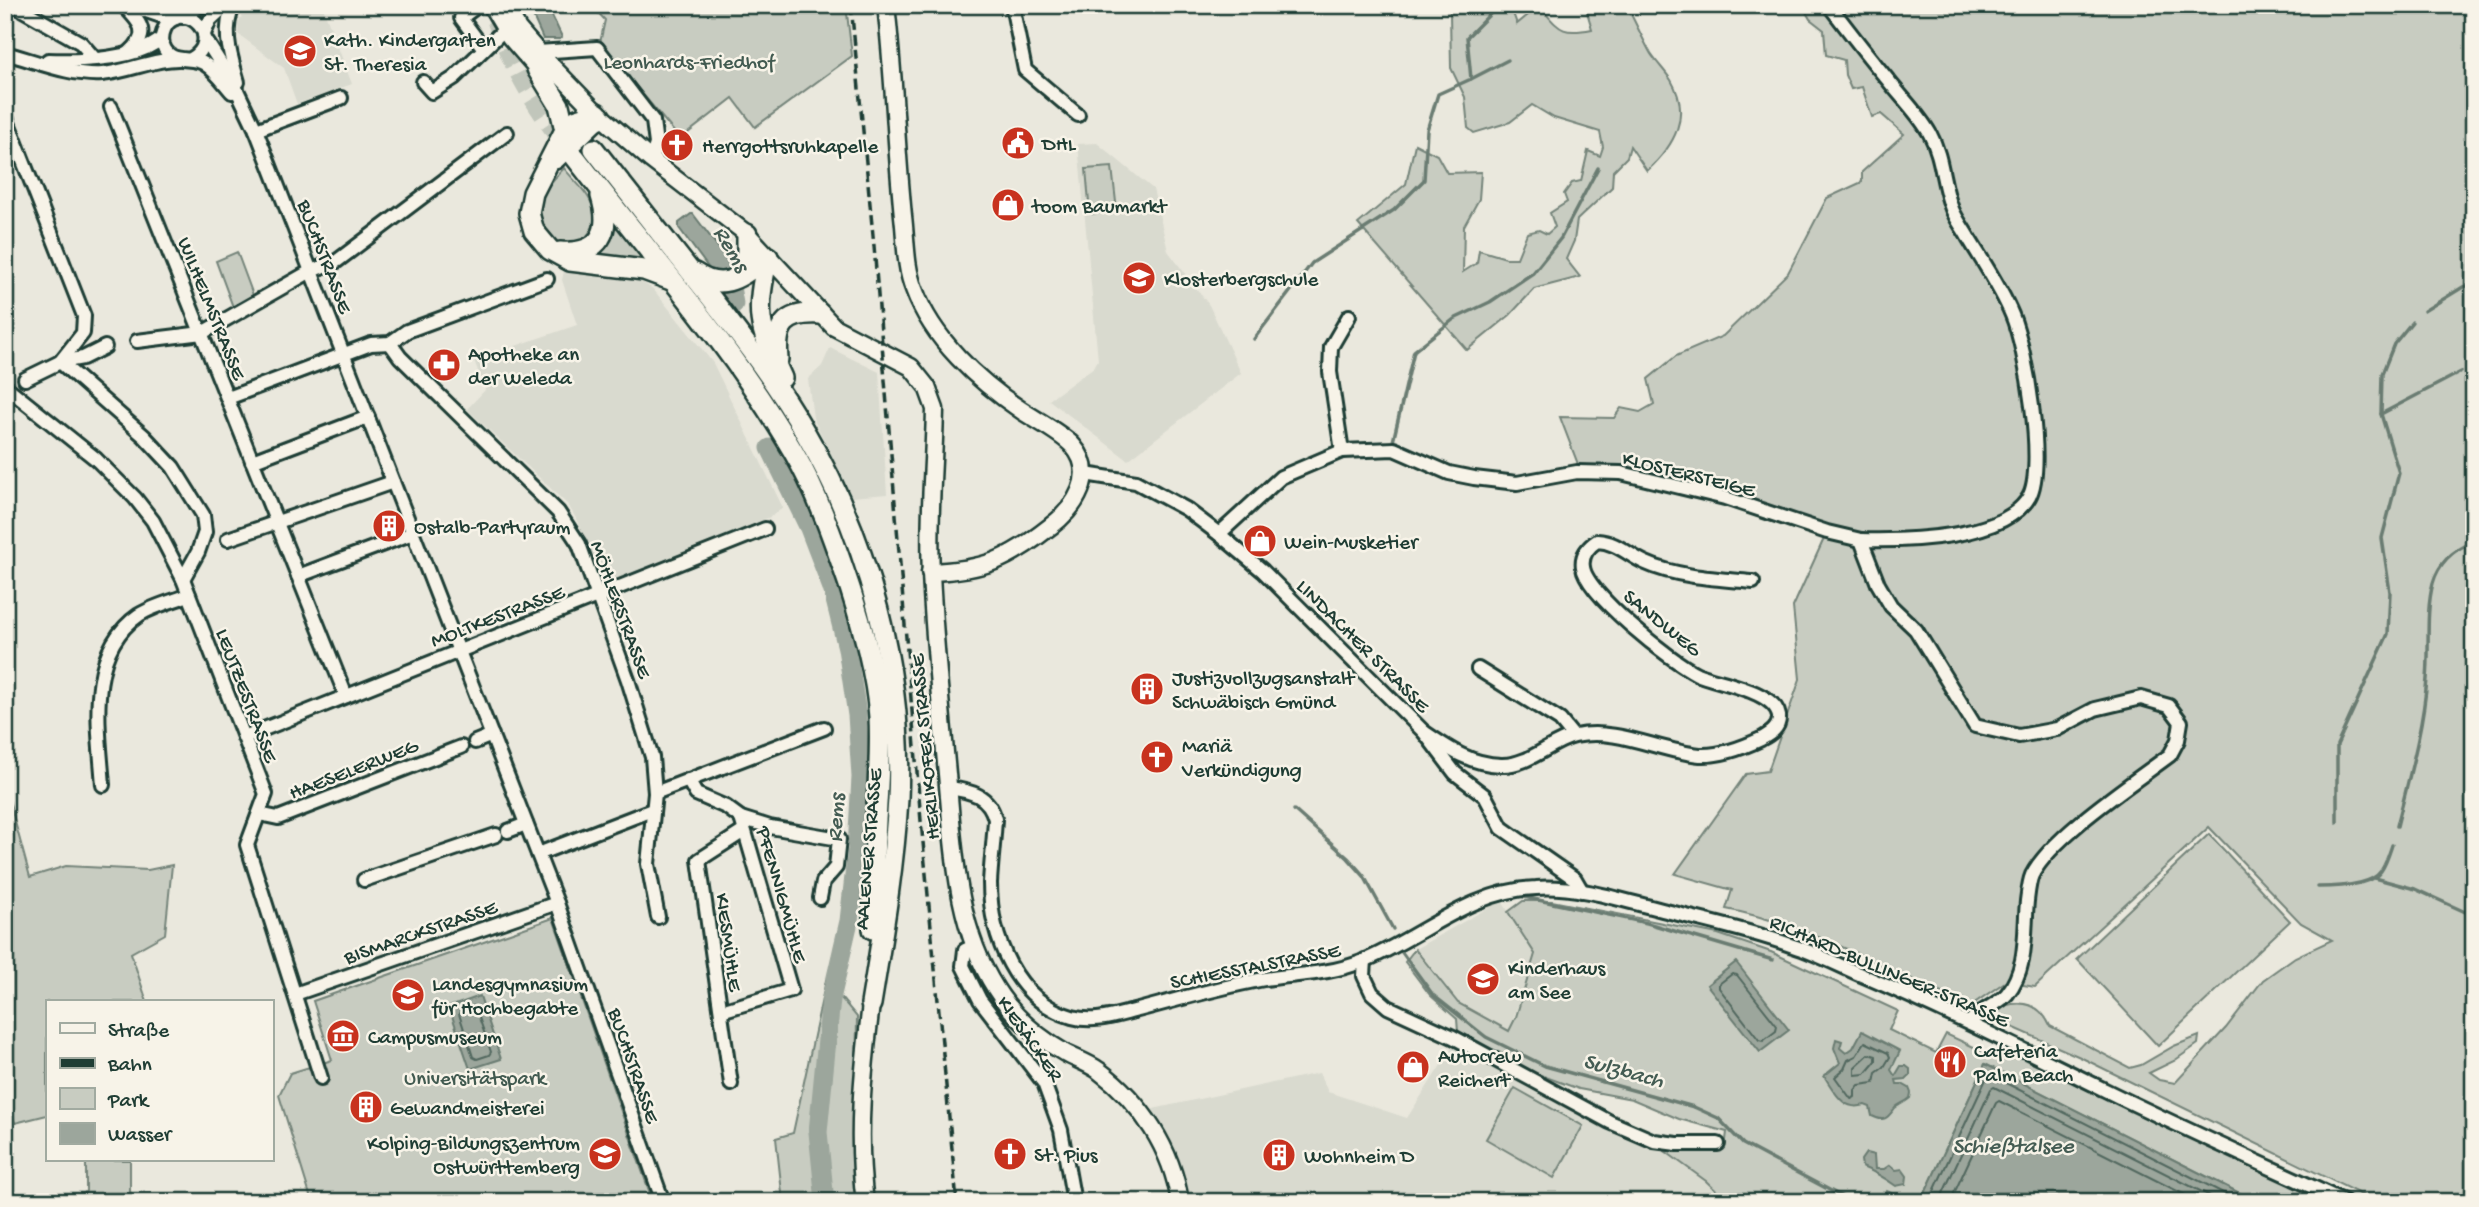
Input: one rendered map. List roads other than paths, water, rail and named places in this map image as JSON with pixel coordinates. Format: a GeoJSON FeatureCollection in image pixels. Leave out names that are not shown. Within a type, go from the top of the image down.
{"type":"FeatureCollection","features":[{"type":"Feature","properties":{"kind":"highway"},"geometry":{"type":"LineString","coordinates":[[537,61],[557,100],[565,130]]}},
{"type":"Feature","properties":{"kind":"highway"},"geometry":{"type":"LineString","coordinates":[[599,115],[577,119],[565,130],[533,193],[529,213],[538,237],[550,250],[570,261],[702,277],[722,283],[743,274],[768,257]]}},
{"type":"Feature","properties":{"kind":"highway"},"geometry":{"type":"LineString","coordinates":[[547,167],[599,115]]}},
{"type":"Feature","properties":{"kind":"highway"},"geometry":{"type":"LineString","coordinates":[[594,149],[681,274],[794,453],[835,542],[865,639],[878,715],[880,762],[874,843],[872,1004]]}},
{"type":"Feature","properties":{"kind":"highway"},"geometry":{"type":"LineString","coordinates":[[575,158],[598,188],[755,355],[805,431]]}},
{"type":"Feature","properties":{"kind":"highway"},"geometry":{"type":"LineString","coordinates":[[550,250],[562,253],[584,251],[597,242],[605,228],[606,219],[598,188]]}},
{"type":"Feature","properties":{"kind":"highway"},"geometry":{"type":"LineString","coordinates":[[743,274],[747,234]]}},
{"type":"Feature","properties":{"kind":"highway"},"geometry":{"type":"LineString","coordinates":[[768,257],[761,288],[760,320],[766,343],[805,431]]}},
{"type":"Feature","properties":{"kind":"highway"},"geometry":{"type":"LineString","coordinates":[[780,374],[777,340],[783,325],[793,316],[820,314]]}},
{"type":"Feature","properties":{"kind":"highway","name":"AALENER STRASSE"},"geometry":{"type":"LineString","coordinates":[[805,431],[864,562],[883,635],[892,688],[897,736],[898,799],[887,904],[872,1004]]}},
{"type":"Feature","properties":{"kind":"main road"},"geometry":{"type":"LineString","coordinates":[[491,5],[505,29],[572,98],[599,115],[651,160],[747,234],[768,257]]}},
{"type":"Feature","properties":{"kind":"main road"},"geometry":{"type":"LineString","coordinates":[[505,5],[537,61]]}},
{"type":"Feature","properties":{"kind":"main road"},"geometry":{"type":"LineString","coordinates":[[886,5],[897,119],[897,160],[913,287],[925,314],[972,373],[995,393],[1073,445],[1085,474],[1081,492],[1071,507],[1056,522],[1007,557],[968,569],[930,572]]}},
{"type":"Feature","properties":{"kind":"main road","name":"HERLIKOFER STRASSE"},"geometry":{"type":"LineString","coordinates":[[768,257],[820,314],[844,333],[911,367],[921,376],[932,396],[935,409],[930,572],[958,881],[974,946],[996,989],[1027,1026],[1066,1054],[1097,1069],[1146,1117],[1172,1169],[1180,1202]]}},
{"type":"Feature","properties":{"kind":"main road","name":"AALENER STRASSE"},"geometry":{"type":"LineString","coordinates":[[865,1202],[860,1133],[863,1070],[872,1004]]}},
{"type":"Feature","properties":{"kind":"street"},"geometry":{"type":"LineString","coordinates":[[14,5],[81,43],[95,59]]}},
{"type":"Feature","properties":{"kind":"street"},"geometry":{"type":"LineString","coordinates":[[126,5],[142,29],[139,44],[130,52]]}},
{"type":"Feature","properties":{"kind":"street"},"geometry":{"type":"LineString","coordinates":[[126,5],[164,18],[202,5]]}},
{"type":"Feature","properties":{"kind":"street"},"geometry":{"type":"LineString","coordinates":[[126,5],[151,20],[162,35],[166,51],[185,59]]}},
{"type":"Feature","properties":{"kind":"street"},"geometry":{"type":"LineString","coordinates":[[159,5],[199,23],[205,36]]}},
{"type":"Feature","properties":{"kind":"street"},"geometry":{"type":"LineString","coordinates":[[5,53],[81,73],[100,74],[128,70],[157,61],[185,59],[201,51],[210,20],[226,5]]}},
{"type":"Feature","properties":{"kind":"street"},"geometry":{"type":"LineString","coordinates":[[234,5],[228,18],[227,31],[244,105]]}},
{"type":"Feature","properties":{"kind":"street"},"geometry":{"type":"LineString","coordinates":[[478,5],[461,18],[484,49]]}},
{"type":"Feature","properties":{"kind":"street"},"geometry":{"type":"LineString","coordinates":[[1012,5],[1025,71],[1078,115]]}},
{"type":"Feature","properties":{"kind":"street","name":"KLOSTERSTEIGE"},"geometry":{"type":"LineString","coordinates":[[1219,534],[1281,477],[1342,450],[1394,449],[1449,473],[1517,483],[1577,472],[1621,473],[1725,498],[1790,521],[1861,540],[1890,541],[1938,537],[1986,528],[2017,510],[2029,498],[2031,491],[2035,470],[2034,430],[2027,369],[2012,315],[1953,212],[1942,178],[1940,155],[1928,132],[1912,108],[1829,5]]}},
{"type":"Feature","properties":{"kind":"street"},"geometry":{"type":"LineString","coordinates":[[25,58],[95,59],[151,47],[166,26],[180,13]]}},
{"type":"Feature","properties":{"kind":"street"},"geometry":{"type":"LineString","coordinates":[[423,82],[432,92],[454,78],[505,29]]}},
{"type":"Feature","properties":{"kind":"street","name":"BUCHSTRASSE"},"geometry":{"type":"LineString","coordinates":[[205,36],[256,130],[557,903],[663,1202]]}},
{"type":"Feature","properties":{"kind":"street"},"geometry":{"type":"LineString","coordinates":[[537,61],[573,48],[597,48],[650,115],[656,144],[651,160]]}},
{"type":"Feature","properties":{"kind":"street","name":"BUCHSTRASSE"},"geometry":{"type":"LineString","coordinates":[[185,59],[210,68],[244,105]]}},
{"type":"Feature","properties":{"kind":"street"},"geometry":{"type":"LineString","coordinates":[[256,130],[341,98]]}},
{"type":"Feature","properties":{"kind":"street","name":"WILHELMSTRASSE"},"geometry":{"type":"LineString","coordinates":[[111,107],[346,696]]}},
{"type":"Feature","properties":{"kind":"street"},"geometry":{"type":"LineString","coordinates":[[5,114],[84,316],[83,333],[60,362]]}},
{"type":"Feature","properties":{"kind":"street"},"geometry":{"type":"LineString","coordinates":[[137,341],[202,333],[311,271],[337,261],[507,133]]}},
{"type":"Feature","properties":{"kind":"street"},"geometry":{"type":"LineString","coordinates":[[228,398],[371,344],[390,343],[407,331],[547,279]]}},
{"type":"Feature","properties":{"kind":"street"},"geometry":{"type":"LineString","coordinates":[[1342,450],[1330,372],[1331,347],[1349,316]]}},
{"type":"Feature","properties":{"kind":"street","name":"MÖHLERSTRASSE"},"geometry":{"type":"LineString","coordinates":[[390,343],[400,358],[558,512],[579,544],[628,680],[652,757],[655,793],[648,864],[658,917]]}},
{"type":"Feature","properties":{"kind":"street"},"geometry":{"type":"LineString","coordinates":[[25,379],[60,362],[83,358],[105,347]]}},
{"type":"Feature","properties":{"kind":"street"},"geometry":{"type":"LineString","coordinates":[[60,362],[144,436],[166,459],[203,515],[205,532],[198,552],[183,579]]}},
{"type":"Feature","properties":{"kind":"street","name":"LEUTZESTRASSE"},"geometry":{"type":"LineString","coordinates":[[6,387],[80,444],[135,498],[153,521],[183,579],[266,794],[247,845],[321,1078]]}},
{"type":"Feature","properties":{"kind":"street"},"geometry":{"type":"LineString","coordinates":[[252,461],[368,417]]}},
{"type":"Feature","properties":{"kind":"street","name":"LINDACHER STRASSE"},"geometry":{"type":"LineString","coordinates":[[1085,474],[1136,482],[1186,509],[1219,534],[1272,580],[1424,733],[1455,773],[1485,796],[1502,828],[1575,879],[1582,891]]}},
{"type":"Feature","properties":{"kind":"street"},"geometry":{"type":"LineString","coordinates":[[228,539],[393,482]]}},
{"type":"Feature","properties":{"kind":"street","name":"MOLTKESTRASSE"},"geometry":{"type":"LineString","coordinates":[[244,737],[765,529]]}},
{"type":"Feature","properties":{"kind":"street"},"geometry":{"type":"LineString","coordinates":[[298,576],[413,533]]}},
{"type":"Feature","properties":{"kind":"street"},"geometry":{"type":"LineString","coordinates":[[1861,540],[1878,584],[1891,606],[1916,630],[1975,726],[2019,736],[2057,729],[2095,709],[2141,698],[2169,706],[2181,722],[2178,740],[2170,755],[2078,825],[2050,850],[2032,875],[2025,921],[2025,945],[2018,974],[2006,996],[1976,1014],[1969,1023]]}},
{"type":"Feature","properties":{"kind":"street","name":"SANDWEG"},"geometry":{"type":"LineString","coordinates":[[1424,733],[1456,754],[1477,762],[1504,765],[1545,752],[1573,736],[1598,734],[1621,737],[1700,755],[1730,752],[1749,744],[1772,733],[1779,724],[1779,713],[1767,699],[1696,674],[1630,625],[1587,581],[1582,565],[1586,549],[1597,541],[1611,542],[1647,564],[1693,576],[1753,582]]}},
{"type":"Feature","properties":{"kind":"street"},"geometry":{"type":"LineString","coordinates":[[103,785],[97,713],[104,660],[126,625],[142,613],[189,595]]}},
{"type":"Feature","properties":{"kind":"street"},"geometry":{"type":"LineString","coordinates":[[1478,668],[1560,720],[1573,736]]}},
{"type":"Feature","properties":{"kind":"street"},"geometry":{"type":"LineString","coordinates":[[655,793],[824,728]]}},
{"type":"Feature","properties":{"kind":"street"},"geometry":{"type":"LineString","coordinates":[[475,742],[492,735]]}},
{"type":"Feature","properties":{"kind":"street","name":"HAESELERWEG"},"geometry":{"type":"LineString","coordinates":[[259,814],[278,818],[461,747]]}},
{"type":"Feature","properties":{"kind":"street","name":"PFENNIGMÜHLE"},"geometry":{"type":"LineString","coordinates":[[688,780],[696,794],[726,807],[743,825],[791,990],[721,1012]]}},
{"type":"Feature","properties":{"kind":"street","name":"SCHIESSTALSTRASSE"},"geometry":{"type":"LineString","coordinates":[[949,788],[979,795],[993,810],[995,819],[990,882],[996,930],[1008,962],[1024,986],[1048,1006],[1074,1018],[1103,1019],[1214,989],[1262,979],[1336,971],[1365,960],[1364,976],[1372,993],[1388,1007],[1454,1037],[1610,1122],[1654,1141],[1718,1144]]}},
{"type":"Feature","properties":{"kind":"street"},"geometry":{"type":"LineString","coordinates":[[538,854],[652,810]]}},
{"type":"Feature","properties":{"kind":"street"},"geometry":{"type":"LineString","coordinates":[[364,880],[526,824]]}},
{"type":"Feature","properties":{"kind":"street","name":"PFENNIGMÜHLE"},"geometry":{"type":"LineString","coordinates":[[743,825],[839,839],[836,867],[823,882],[820,898]]}},
{"type":"Feature","properties":{"kind":"street","name":"KIESMÜHLE"},"geometry":{"type":"LineString","coordinates":[[731,1084],[699,860],[743,825]]}},
{"type":"Feature","properties":{"kind":"street","name":"RICHARD-BULLINGER-STRASSE"},"geometry":{"type":"LineString","coordinates":[[1365,960],[1457,909],[1501,892],[1538,887],[1582,891],[1724,925],[1794,946],[1969,1023],[2345,1202]]}},
{"type":"Feature","properties":{"kind":"street","name":"BISMARCKSTRASSE"},"geometry":{"type":"LineString","coordinates":[[295,994],[557,903]]}},
{"type":"Feature","properties":{"kind":"street","name":"KIESÄCKER"},"geometry":{"type":"LineString","coordinates":[[974,946],[965,950],[963,966],[980,1000],[1044,1083],[1061,1130],[1074,1202]]}},
{"type":"Feature","properties":{"kind":"water"},"geometry":{"type":"Polygon","coordinates":[[[528,5],[547,5],[562,37],[560,39],[543,39],[528,5]]]}},
{"type":"Feature","properties":{"kind":"water"},"geometry":{"type":"Polygon","coordinates":[[[691,214],[734,268],[732,271],[713,274],[679,228],[679,223],[691,214]]]}},
{"type":"Feature","properties":{"kind":"water"},"geometry":{"type":"Polygon","coordinates":[[[1736,962],[1789,1030],[1760,1052],[1707,985],[1736,962]]]}},
{"type":"Feature","properties":{"kind":"water"},"geometry":{"type":"Polygon","coordinates":[[[480,996],[501,1059],[470,1069],[449,1007],[480,996]]]}},
{"type":"Feature","properties":{"kind":"water"},"geometry":{"type":"Polygon","coordinates":[[[1862,1031],[1900,1051],[1891,1070],[1895,1076],[1901,1066],[1910,1069],[1910,1075],[1906,1079],[1896,1080],[1897,1084],[1909,1088],[1910,1098],[1883,1119],[1872,1116],[1870,1107],[1845,1103],[1824,1076],[1840,1063],[1834,1048],[1836,1039],[1842,1041],[1840,1048],[1846,1053],[1853,1048],[1862,1031]]]}},
{"type":"Feature","properties":{"kind":"water","name":"Schießtalsee"},"geometry":{"type":"Polygon","coordinates":[[[1985,1064],[2257,1202],[1921,1202],[1985,1064]]]}},
{"type":"Feature","properties":{"kind":"water"},"geometry":{"type":"Polygon","coordinates":[[[1866,1153],[1874,1155],[1875,1169],[1884,1169],[1890,1165],[1896,1170],[1902,1169],[1907,1176],[1906,1184],[1896,1186],[1862,1167],[1861,1160],[1866,1153]]]}},
{"type":"Feature","properties":{"kind":"waterway"},"geometry":{"type":"LineString","coordinates":[[1254,339],[1312,263],[1394,210],[1424,180],[1427,130],[1438,94],[1471,79],[1467,37],[1499,5]]}},
{"type":"Feature","properties":{"kind":"waterway"},"geometry":{"type":"LineString","coordinates":[[1471,79],[1508,60]]}},
{"type":"Feature","properties":{"kind":"waterway"},"geometry":{"type":"LineString","coordinates":[[1392,446],[1414,351],[1454,319],[1490,302],[1533,273],[1561,238],[1598,168]]}},
{"type":"Feature","properties":{"kind":"waterway","name":"Rems"},"geometry":{"type":"LineString","coordinates":[[721,266],[731,287],[734,304]]}},
{"type":"Feature","properties":{"kind":"waterway"},"geometry":{"type":"LineString","coordinates":[[2424,311],[2463,287],[2474,284]]}},
{"type":"Feature","properties":{"kind":"waterway"},"geometry":{"type":"LineString","coordinates":[[2381,414],[2382,374],[2394,344],[2412,322]]}},
{"type":"Feature","properties":{"kind":"waterway"},"geometry":{"type":"LineString","coordinates":[[2337,822],[2337,745],[2388,634],[2390,592],[2382,538],[2399,473],[2381,414],[2461,372]]}},
{"type":"Feature","properties":{"kind":"waterway","name":"Rems"},"geometry":{"type":"LineString","coordinates":[[770,448],[809,528],[832,588],[847,648],[857,715],[861,777],[857,849],[849,921],[831,999],[818,1132],[825,1202]]}},
{"type":"Feature","properties":{"kind":"waterway"},"geometry":{"type":"LineString","coordinates":[[2397,826],[2425,698],[2429,607],[2433,583],[2448,558],[2472,542],[2474,523]]}},
{"type":"Feature","properties":{"kind":"waterway","name":"Sulzbach"},"geometry":{"type":"LineString","coordinates":[[1294,810],[1348,858],[1364,876],[1393,929]]}},
{"type":"Feature","properties":{"kind":"waterway"},"geometry":{"type":"LineString","coordinates":[[2318,887],[2352,885],[2369,880],[2381,871],[2392,845]]}},
{"type":"Feature","properties":{"kind":"waterway"},"geometry":{"type":"LineString","coordinates":[[2374,878],[2415,889],[2474,916]]}},
{"type":"Feature","properties":{"kind":"waterway"},"geometry":{"type":"LineString","coordinates":[[1520,895],[1647,923],[1773,960]]}},
{"type":"Feature","properties":{"kind":"waterway","name":"Sulzbach"},"geometry":{"type":"LineString","coordinates":[[1401,951],[1433,995],[1486,1037],[1545,1066],[1694,1107],[1718,1118],[1743,1144],[1852,1202]]}},
{"type":"Feature","properties":{"kind":"tunnel"},"geometry":{"type":"LineString","coordinates":[[496,20],[527,88],[570,151]]}},
{"type":"Feature","properties":{"kind":"railway"},"geometry":{"type":"LineString","coordinates":[[851,5],[874,246],[921,821],[957,1202]]}},
{"type":"Feature","properties":{"kind":"place","name":"Kath. Kindergarten St. Theresia"},"geometry":{"type":"Point","coordinates":[300,51]}},
{"type":"Feature","properties":{"kind":"place","name":"DHL"},"geometry":{"type":"Point","coordinates":[1018,143]}},
{"type":"Feature","properties":{"kind":"place","name":"Herrgottsruhkapelle"},"geometry":{"type":"Point","coordinates":[677,145]}},
{"type":"Feature","properties":{"kind":"place","name":"toom Baumarkt"},"geometry":{"type":"Point","coordinates":[1008,205]}},
{"type":"Feature","properties":{"kind":"place","name":"Klosterbergschule"},"geometry":{"type":"Point","coordinates":[1139,278]}},
{"type":"Feature","properties":{"kind":"place","name":"Apotheke an der Weleda"},"geometry":{"type":"Point","coordinates":[444,365]}},
{"type":"Feature","properties":{"kind":"place","name":"Ostalb-Partyraum"},"geometry":{"type":"Point","coordinates":[389,526]}},
{"type":"Feature","properties":{"kind":"place","name":"Wein-Musketier"},"geometry":{"type":"Point","coordinates":[1260,541]}},
{"type":"Feature","properties":{"kind":"place","name":"Justizvollzugsanstalt Schwäbisch Gmünd"},"geometry":{"type":"Point","coordinates":[1147,689]}},
{"type":"Feature","properties":{"kind":"place","name":"Mariä Verkündigung"},"geometry":{"type":"Point","coordinates":[1157,757]}},
{"type":"Feature","properties":{"kind":"place","name":"Kinderhaus am See"},"geometry":{"type":"Point","coordinates":[1483,979]}},
{"type":"Feature","properties":{"kind":"place","name":"Landesgymnasium für Hochbegabte"},"geometry":{"type":"Point","coordinates":[408,995]}},
{"type":"Feature","properties":{"kind":"place","name":"Campusmuseum"},"geometry":{"type":"Point","coordinates":[343,1036]}},
{"type":"Feature","properties":{"kind":"place","name":"Cafeteria Palm Beach"},"geometry":{"type":"Point","coordinates":[1950,1062]}},
{"type":"Feature","properties":{"kind":"place","name":"Autocrew Reichert"},"geometry":{"type":"Point","coordinates":[1413,1067]}},
{"type":"Feature","properties":{"kind":"place","name":"Gewandmeisterei"},"geometry":{"type":"Point","coordinates":[366,1107]}},
{"type":"Feature","properties":{"kind":"place","name":"Kolping-Bildungszentrum Ostwürttemberg"},"geometry":{"type":"Point","coordinates":[605,1154]}},
{"type":"Feature","properties":{"kind":"place","name":"St. Pius"},"geometry":{"type":"Point","coordinates":[1010,1154]}},
{"type":"Feature","properties":{"kind":"place","name":"Wohnheim D"},"geometry":{"type":"Point","coordinates":[1279,1155]}},
{"type":"Feature","properties":{"kind":"park label","name":"Leonhards-Friedhof"},"geometry":{"type":"Point","coordinates":[689,61]}},
{"type":"Feature","properties":{"kind":"park label","name":"Universitätspark"},"geometry":{"type":"Point","coordinates":[475,1077]}}]}
